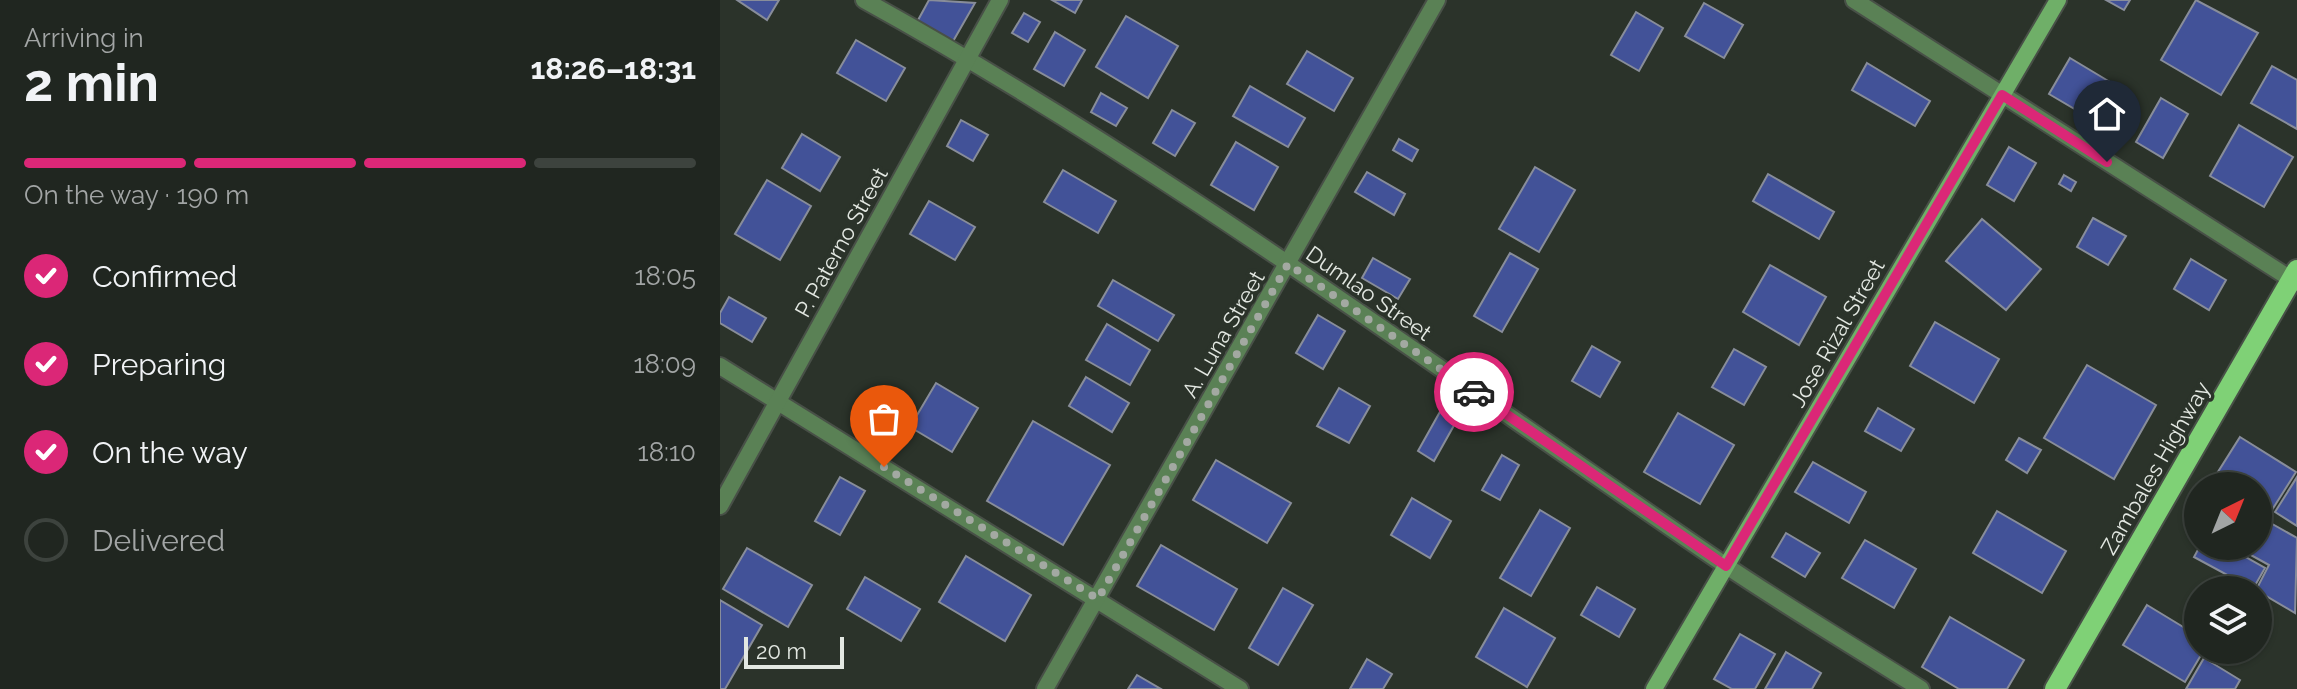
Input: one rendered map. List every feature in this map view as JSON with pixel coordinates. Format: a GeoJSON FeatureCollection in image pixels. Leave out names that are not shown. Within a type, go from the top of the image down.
{"type":"FeatureCollection","features":[{"type":"Feature","properties":{"kind":"main road","name":"Zambales Highway"},"geometry":{"type":"LineString","coordinates":[[2055,689],[2295,278]]}},
{"type":"Feature","properties":{"kind":"street","name":"Dumlao Street"},"geometry":{"type":"LineString","coordinates":[[864,0],[968,58],[1288,264],[1726,566],[1921,689]]}},
{"type":"Feature","properties":{"kind":"street","name":"P. Paterno Street"},"geometry":{"type":"LineString","coordinates":[[720,506],[1000,0]]}},
{"type":"Feature","properties":{"kind":"street","name":"A. Luna Street"},"geometry":{"type":"LineString","coordinates":[[1045,689],[1437,0]]}},
{"type":"Feature","properties":{"kind":"street"},"geometry":{"type":"LineString","coordinates":[[1854,0],[2295,278]]}},
{"type":"Feature","properties":{"kind":"street","name":"Jose Rizal Street"},"geometry":{"type":"LineString","coordinates":[[1654,689],[2058,0]]}},
{"type":"Feature","properties":{"kind":"street"},"geometry":{"type":"LineString","coordinates":[[720,366],[1240,689]]}},
{"type":"Feature","properties":{"kind":"building"},"geometry":{"type":"Polygon","coordinates":[[[737,0],[779,0],[767,20],[737,0]]]}},
{"type":"Feature","properties":{"kind":"building"},"geometry":{"type":"Polygon","coordinates":[[[929,0],[975,3],[952,43],[917,22],[929,0]]]}},
{"type":"Feature","properties":{"kind":"building"},"geometry":{"type":"Polygon","coordinates":[[[1052,0],[1082,0],[1075,13],[1052,0]]]}},
{"type":"Feature","properties":{"kind":"building"},"geometry":{"type":"Polygon","coordinates":[[[2106,0],[2130,0],[2124,10],[2106,0]]]}},
{"type":"Feature","properties":{"kind":"building"},"geometry":{"type":"Polygon","coordinates":[[[2196,0],[2258,33],[2221,95],[2161,60],[2196,0]]]}},
{"type":"Feature","properties":{"kind":"building"},"geometry":{"type":"Polygon","coordinates":[[[1704,3],[1743,25],[1724,58],[1685,36],[1704,3]]]}},
{"type":"Feature","properties":{"kind":"building"},"geometry":{"type":"Polygon","coordinates":[[[1636,12],[1663,28],[1639,71],[1611,55],[1636,12]]]}},
{"type":"Feature","properties":{"kind":"building"},"geometry":{"type":"Polygon","coordinates":[[[1024,13],[1040,22],[1028,42],[1012,33],[1024,13]]]}},
{"type":"Feature","properties":{"kind":"building"},"geometry":{"type":"Polygon","coordinates":[[[1126,16],[1178,46],[1148,98],[1096,67],[1126,16]]]}},
{"type":"Feature","properties":{"kind":"building"},"geometry":{"type":"Polygon","coordinates":[[[1055,32],[1085,50],[1064,86],[1034,69],[1055,32]]]}},
{"type":"Feature","properties":{"kind":"building"},"geometry":{"type":"Polygon","coordinates":[[[856,40],[905,68],[886,101],[837,73],[856,40]]]}},
{"type":"Feature","properties":{"kind":"building"},"geometry":{"type":"Polygon","coordinates":[[[1307,51],[1353,78],[1334,111],[1287,84],[1307,51]]]}},
{"type":"Feature","properties":{"kind":"building"},"geometry":{"type":"Polygon","coordinates":[[[2070,58],[2110,82],[2090,118],[2049,94],[2070,58]]]}},
{"type":"Feature","properties":{"kind":"building"},"geometry":{"type":"Polygon","coordinates":[[[1867,63],[1930,101],[1915,126],[1852,90],[1867,63]]]}},
{"type":"Feature","properties":{"kind":"building"},"geometry":{"type":"Polygon","coordinates":[[[2272,66],[2297,80],[2297,129],[2251,103],[2272,66]]]}},
{"type":"Feature","properties":{"kind":"building"},"geometry":{"type":"Polygon","coordinates":[[[1250,86],[1305,118],[1288,147],[1233,116],[1250,86]]]}},
{"type":"Feature","properties":{"kind":"building"},"geometry":{"type":"Polygon","coordinates":[[[1101,93],[1127,108],[1116,126],[1091,112],[1101,93]]]}},
{"type":"Feature","properties":{"kind":"building"},"geometry":{"type":"Polygon","coordinates":[[[2161,98],[2188,114],[2163,158],[2136,142],[2161,98]]]}},
{"type":"Feature","properties":{"kind":"building"},"geometry":{"type":"Polygon","coordinates":[[[1172,110],[1195,123],[1175,156],[1153,143],[1172,110]]]}},
{"type":"Feature","properties":{"kind":"building"},"geometry":{"type":"Polygon","coordinates":[[[961,120],[988,135],[973,161],[947,146],[961,120]]]}},
{"type":"Feature","properties":{"kind":"building"},"geometry":{"type":"Polygon","coordinates":[[[2239,125],[2293,157],[2264,207],[2210,176],[2239,125]]]}},
{"type":"Feature","properties":{"kind":"building"},"geometry":{"type":"Polygon","coordinates":[[[802,134],[840,157],[820,191],[782,168],[802,134]]]}},
{"type":"Feature","properties":{"kind":"building"},"geometry":{"type":"Polygon","coordinates":[[[1399,139],[1418,150],[1412,161],[1393,150],[1399,139]]]}},
{"type":"Feature","properties":{"kind":"building"},"geometry":{"type":"Polygon","coordinates":[[[1236,142],[1278,167],[1254,210],[1211,185],[1236,142]]]}},
{"type":"Feature","properties":{"kind":"building"},"geometry":{"type":"Polygon","coordinates":[[[2009,147],[2036,163],[2014,201],[1987,185],[2009,147]]]}},
{"type":"Feature","properties":{"kind":"building"},"geometry":{"type":"Polygon","coordinates":[[[1535,167],[1575,190],[1539,252],[1499,229],[1535,167]]]}},
{"type":"Feature","properties":{"kind":"building"},"geometry":{"type":"Polygon","coordinates":[[[1063,170],[1116,201],[1098,233],[1044,202],[1063,170]]]}},
{"type":"Feature","properties":{"kind":"building"},"geometry":{"type":"Polygon","coordinates":[[[1367,172],[1405,194],[1394,215],[1355,192],[1367,172]]]}},
{"type":"Feature","properties":{"kind":"building"},"geometry":{"type":"Polygon","coordinates":[[[1768,174],[1834,212],[1819,239],[1753,201],[1768,174]]]}},
{"type":"Feature","properties":{"kind":"building"},"geometry":{"type":"Polygon","coordinates":[[[2064,175],[2076,182],[2071,191],[2059,184],[2064,175]]]}},
{"type":"Feature","properties":{"kind":"building"},"geometry":{"type":"Polygon","coordinates":[[[767,180],[811,206],[780,260],[735,234],[767,180]]]}},
{"type":"Feature","properties":{"kind":"building"},"geometry":{"type":"Polygon","coordinates":[[[929,201],[975,227],[955,260],[910,234],[929,201]]]}},
{"type":"Feature","properties":{"kind":"building"},"geometry":{"type":"Polygon","coordinates":[[[2093,218],[2126,236],[2108,265],[2077,247],[2093,218]]]}},
{"type":"Feature","properties":{"kind":"building"},"geometry":{"type":"Polygon","coordinates":[[[1982,219],[2041,269],[2006,310],[1946,261],[1982,219]]]}},
{"type":"Feature","properties":{"kind":"building"},"geometry":{"type":"Polygon","coordinates":[[[1510,253],[1538,269],[1502,332],[1474,316],[1510,253]]]}},
{"type":"Feature","properties":{"kind":"building"},"geometry":{"type":"Polygon","coordinates":[[[1373,258],[1410,279],[1398,299],[1362,278],[1373,258]]]}},
{"type":"Feature","properties":{"kind":"building"},"geometry":{"type":"Polygon","coordinates":[[[2191,259],[2226,280],[2209,310],[2174,289],[2191,259]]]}},
{"type":"Feature","properties":{"kind":"building"},"geometry":{"type":"Polygon","coordinates":[[[1770,265],[1826,297],[1799,345],[1743,312],[1770,265]]]}},
{"type":"Feature","properties":{"kind":"building"},"geometry":{"type":"Polygon","coordinates":[[[1113,280],[1174,315],[1158,341],[1098,306],[1113,280]]]}},
{"type":"Feature","properties":{"kind":"building"},"geometry":{"type":"Polygon","coordinates":[[[729,297],[766,318],[752,342],[720,323],[720,313],[729,297]]]}},
{"type":"Feature","properties":{"kind":"building"},"geometry":{"type":"Polygon","coordinates":[[[1318,315],[1345,331],[1323,369],[1296,353],[1318,315]]]}},
{"type":"Feature","properties":{"kind":"building"},"geometry":{"type":"Polygon","coordinates":[[[1935,322],[1999,359],[1974,403],[1910,366],[1935,322]]]}},
{"type":"Feature","properties":{"kind":"building"},"geometry":{"type":"Polygon","coordinates":[[[1107,324],[1150,350],[1130,385],[1086,360],[1107,324]]]}},
{"type":"Feature","properties":{"kind":"building"},"geometry":{"type":"Polygon","coordinates":[[[1592,346],[1620,362],[1600,397],[1572,381],[1592,346]]]}},
{"type":"Feature","properties":{"kind":"building"},"geometry":{"type":"Polygon","coordinates":[[[1734,349],[1766,367],[1744,405],[1712,387],[1734,349]]]}},
{"type":"Feature","properties":{"kind":"building"},"geometry":{"type":"Polygon","coordinates":[[[2087,365],[2156,405],[2114,479],[2044,438],[2087,365]]]}},
{"type":"Feature","properties":{"kind":"building"},"geometry":{"type":"Polygon","coordinates":[[[1086,377],[1129,403],[1112,432],[1069,406],[1086,377]]]}},
{"type":"Feature","properties":{"kind":"building"},"geometry":{"type":"Polygon","coordinates":[[[936,383],[978,408],[952,452],[910,427],[936,383]]]}},
{"type":"Feature","properties":{"kind":"building"},"geometry":{"type":"Polygon","coordinates":[[[1339,388],[1370,406],[1349,443],[1317,426],[1339,388]]]}},
{"type":"Feature","properties":{"kind":"building"},"geometry":{"type":"Polygon","coordinates":[[[1878,408],[1914,429],[1901,451],[1865,431],[1878,408]]]}},
{"type":"Feature","properties":{"kind":"building"},"geometry":{"type":"Polygon","coordinates":[[[1441,410],[1457,420],[1434,461],[1418,451],[1441,410]]]}},
{"type":"Feature","properties":{"kind":"building"},"geometry":{"type":"Polygon","coordinates":[[[1678,413],[1734,445],[1700,504],[1644,472],[1678,413]]]}},
{"type":"Feature","properties":{"kind":"building"},"geometry":{"type":"Polygon","coordinates":[[[1033,421],[1110,465],[1063,545],[987,501],[1033,421]]]}},
{"type":"Feature","properties":{"kind":"building"},"geometry":{"type":"Polygon","coordinates":[[[2240,437],[2296,472],[2272,510],[2272,472],[2218,472],[2240,437]]]}},
{"type":"Feature","properties":{"kind":"building"},"geometry":{"type":"Polygon","coordinates":[[[2019,438],[2041,450],[2027,473],[2006,460],[2019,438]]]}},
{"type":"Feature","properties":{"kind":"building"},"geometry":{"type":"Polygon","coordinates":[[[1502,455],[1519,465],[1500,500],[1482,490],[1502,455]]]}},
{"type":"Feature","properties":{"kind":"building"},"geometry":{"type":"Polygon","coordinates":[[[1216,460],[1291,503],[1267,543],[1193,500],[1216,460]]]}},
{"type":"Feature","properties":{"kind":"building"},"geometry":{"type":"Polygon","coordinates":[[[1813,462],[1866,492],[1849,523],[1795,492],[1813,462]]]}},
{"type":"Feature","properties":{"kind":"building"},"geometry":{"type":"Polygon","coordinates":[[[840,477],[865,491],[840,535],[815,521],[840,477]]]}},
{"type":"Feature","properties":{"kind":"building"},"geometry":{"type":"Polygon","coordinates":[[[2297,477],[2297,526],[2275,512],[2297,477]]]}},
{"type":"Feature","properties":{"kind":"building"},"geometry":{"type":"Polygon","coordinates":[[[1412,498],[1451,521],[1430,558],[1391,535],[1412,498]]]}},
{"type":"Feature","properties":{"kind":"building"},"geometry":{"type":"Polygon","coordinates":[[[1540,510],[1570,528],[1531,596],[1500,578],[1540,510]]]}},
{"type":"Feature","properties":{"kind":"building"},"geometry":{"type":"Polygon","coordinates":[[[1997,511],[2066,551],[2042,593],[1973,553],[1997,511]]]}},
{"type":"Feature","properties":{"kind":"building"},"geometry":{"type":"Polygon","coordinates":[[[2272,524],[2297,538],[2295,613],[2272,599],[2272,576],[2263,576],[2269,565],[2260,560],[2272,560],[2272,524]]]}},
{"type":"Feature","properties":{"kind":"building"},"geometry":{"type":"Polygon","coordinates":[[[1786,533],[1820,553],[1805,577],[1772,557],[1786,533]]]}},
{"type":"Feature","properties":{"kind":"building"},"geometry":{"type":"Polygon","coordinates":[[[1865,540],[1916,569],[1894,608],[1842,578],[1865,540]]]}},
{"type":"Feature","properties":{"kind":"building"},"geometry":{"type":"Polygon","coordinates":[[[1161,545],[1237,589],[1214,630],[1137,586],[1161,545]]]}},
{"type":"Feature","properties":{"kind":"building"},"geometry":{"type":"Polygon","coordinates":[[[747,548],[812,585],[788,627],[723,589],[747,548]]]}},
{"type":"Feature","properties":{"kind":"building"},"geometry":{"type":"Polygon","coordinates":[[[966,556],[1031,595],[1005,641],[939,602],[966,556]]]}},
{"type":"Feature","properties":{"kind":"building"},"geometry":{"type":"Polygon","coordinates":[[[2200,560],[2251,560],[2265,568],[2260,576],[2229,576],[2200,560]]]}},
{"type":"Feature","properties":{"kind":"building"},"geometry":{"type":"Polygon","coordinates":[[[865,577],[920,609],[901,641],[847,609],[865,577]]]}},
{"type":"Feature","properties":{"kind":"building"},"geometry":{"type":"Polygon","coordinates":[[[1597,587],[1635,609],[1619,637],[1581,615],[1597,587]]]}},
{"type":"Feature","properties":{"kind":"building"},"geometry":{"type":"Polygon","coordinates":[[[1283,588],[1313,605],[1278,665],[1249,648],[1283,588]]]}},
{"type":"Feature","properties":{"kind":"building"},"geometry":{"type":"Polygon","coordinates":[[[720,600],[762,625],[725,689],[720,689],[720,600]]]}},
{"type":"Feature","properties":{"kind":"building"},"geometry":{"type":"Polygon","coordinates":[[[2147,605],[2184,627],[2184,664],[2196,664],[2185,682],[2123,645],[2147,605]]]}},
{"type":"Feature","properties":{"kind":"building"},"geometry":{"type":"Polygon","coordinates":[[[1504,608],[1555,638],[1527,687],[1476,657],[1504,608]]]}},
{"type":"Feature","properties":{"kind":"building"},"geometry":{"type":"Polygon","coordinates":[[[1950,617],[2024,660],[2007,689],[1959,689],[1922,667],[1950,617]]]}},
{"type":"Feature","properties":{"kind":"building"},"geometry":{"type":"Polygon","coordinates":[[[1740,634],[1775,654],[1755,689],[1732,689],[1714,679],[1740,634]]]}},
{"type":"Feature","properties":{"kind":"building"},"geometry":{"type":"Polygon","coordinates":[[[1786,652],[1821,673],[1812,689],[1765,689],[1786,652]]]}},
{"type":"Feature","properties":{"kind":"building"},"geometry":{"type":"Polygon","coordinates":[[[1367,659],[1392,674],[1383,689],[1350,689],[1367,659]]]}},
{"type":"Feature","properties":{"kind":"building"},"geometry":{"type":"Polygon","coordinates":[[[2201,664],[2214,664],[2240,680],[2235,689],[2186,689],[2201,664]]]}},
{"type":"Feature","properties":{"kind":"building"},"geometry":{"type":"Polygon","coordinates":[[[1137,675],[1161,689],[1128,689],[1137,675]]]}},
{"type":"Feature","properties":{"kind":"way so far"},"geometry":{"type":"LineString","coordinates":[[884,467],[1098,599],[1288,264],[1474,392]]}},
{"type":"Feature","properties":{"kind":"route"},"geometry":{"type":"LineString","coordinates":[[1474,392],[1726,566],[2002,95],[2107,162]]}}]}
